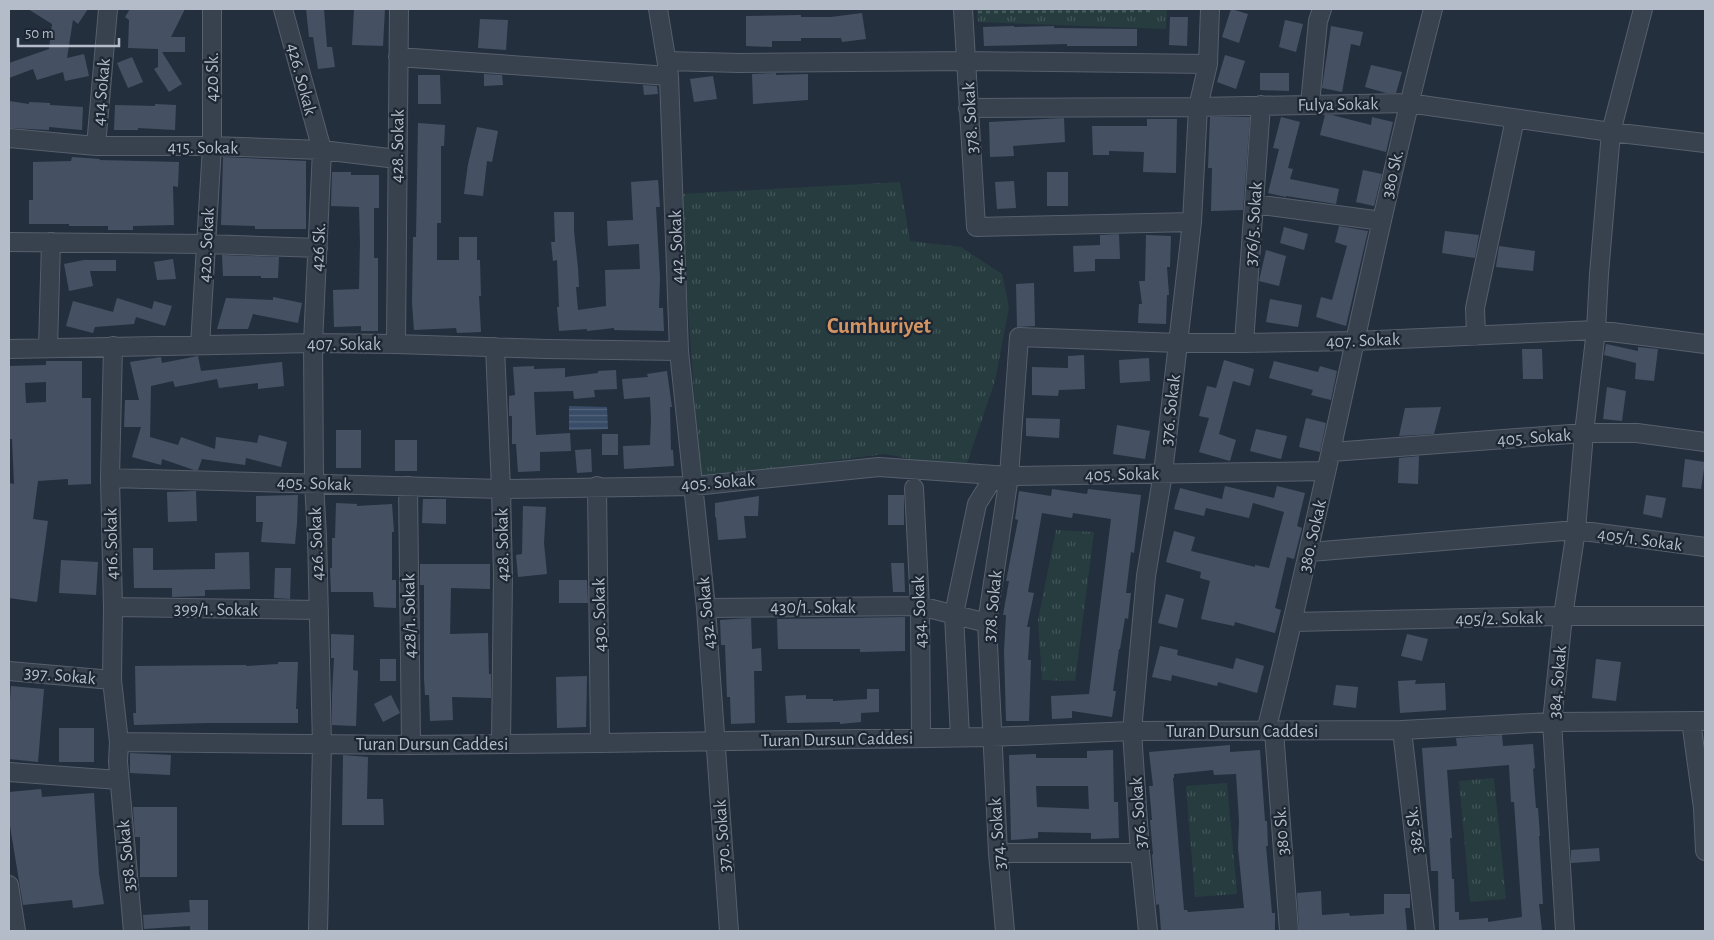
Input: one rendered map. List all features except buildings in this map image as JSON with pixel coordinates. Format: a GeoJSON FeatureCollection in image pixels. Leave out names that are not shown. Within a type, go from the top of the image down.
{"type":"FeatureCollection","features":[{"type":"Feature","properties":{"kind":"street","name":"414 Sokak"},"geometry":{"type":"LineString","coordinates":[[96,146],[108,9]]}},
{"type":"Feature","properties":{"kind":"street","name":"420 Sk."},"geometry":{"type":"LineString","coordinates":[[212,9],[212,146]]}},
{"type":"Feature","properties":{"kind":"street","name":"426. Sokak"},"geometry":{"type":"LineString","coordinates":[[283,9],[322,150]]}},
{"type":"Feature","properties":{"kind":"street","name":"428. Sokak"},"geometry":{"type":"LineString","coordinates":[[396,344],[399,9]]}},
{"type":"Feature","properties":{"kind":"street","name":"442. Sokak"},"geometry":{"type":"LineString","coordinates":[[658,9],[668,69],[679,350],[694,486]]}},
{"type":"Feature","properties":{"kind":"street","name":"376. Sokak"},"geometry":{"type":"LineString","coordinates":[[1148,931],[1140,853],[1132,731],[1146,576],[1163,473],[1192,222],[1198,107],[1208,64],[1210,9]]}},
{"type":"Feature","properties":{"kind":"street"},"geometry":{"type":"LineString","coordinates":[[1310,104],[1318,21],[1322,9]]}},
{"type":"Feature","properties":{"kind":"street","name":"380 Sk."},"geometry":{"type":"LineString","coordinates":[[1355,341],[1408,103],[1432,9]]}},
{"type":"Feature","properties":{"kind":"street","name":"384. Sokak"},"geometry":{"type":"LineString","coordinates":[[1565,931],[1552,722],[1563,616],[1576,530],[1584,433],[1596,330],[1610,132],[1643,9]]}},
{"type":"Feature","properties":{"kind":"street","name":"378. Sokak"},"geometry":{"type":"LineString","coordinates":[[964,11],[976,227],[1192,222]]}},
{"type":"Feature","properties":{"kind":"street"},"geometry":{"type":"LineString","coordinates":[[398,57],[668,69],[739,63],[968,61],[1208,64]]}},
{"type":"Feature","properties":{"kind":"street","name":"Fulya Sokak"},"geometry":{"type":"LineString","coordinates":[[968,108],[1198,107],[1408,103],[1610,132],[1705,143]]}},
{"type":"Feature","properties":{"kind":"street","name":"376/5. Sokak"},"geometry":{"type":"LineString","coordinates":[[1244,342],[1261,105]]}},
{"type":"Feature","properties":{"kind":"street"},"geometry":{"type":"LineString","coordinates":[[1476,336],[1475,308],[1515,119]]}},
{"type":"Feature","properties":{"kind":"street","name":"415. Sokak"},"geometry":{"type":"LineString","coordinates":[[9,138],[96,146],[212,146],[322,150],[397,158]]}},
{"type":"Feature","properties":{"kind":"street","name":"420. Sokak"},"geometry":{"type":"LineString","coordinates":[[200,345],[212,146]]}},
{"type":"Feature","properties":{"kind":"street","name":"426 Sk."},"geometry":{"type":"LineString","coordinates":[[313,343],[322,150]]}},
{"type":"Feature","properties":{"kind":"street"},"geometry":{"type":"LineString","coordinates":[[1254,204],[1382,221]]}},
{"type":"Feature","properties":{"kind":"street"},"geometry":{"type":"LineString","coordinates":[[9,242],[207,244],[318,248]]}},
{"type":"Feature","properties":{"kind":"street"},"geometry":{"type":"LineString","coordinates":[[48,348],[51,242]]}},
{"type":"Feature","properties":{"kind":"street","name":"407. Sokak"},"geometry":{"type":"LineString","coordinates":[[1019,337],[1178,343],[1355,341],[1596,330],[1705,344]]}},
{"type":"Feature","properties":{"kind":"street","name":"378. Sokak"},"geometry":{"type":"LineString","coordinates":[[991,737],[987,623],[1009,476],[1019,337]]}},
{"type":"Feature","properties":{"kind":"street","name":"380. Sokak"},"geometry":{"type":"LineString","coordinates":[[1270,731],[1355,341]]}},
{"type":"Feature","properties":{"kind":"street","name":"426. Sokak"},"geometry":{"type":"LineString","coordinates":[[313,343],[314,483],[322,745],[318,931]]}},
{"type":"Feature","properties":{"kind":"street","name":"407. Sokak"},"geometry":{"type":"LineString","coordinates":[[9,348],[313,343],[679,350]]}},
{"type":"Feature","properties":{"kind":"street","name":"416. Sokak"},"geometry":{"type":"LineString","coordinates":[[114,346],[110,478],[112,680],[119,742]]}},
{"type":"Feature","properties":{"kind":"street","name":"428. Sokak"},"geometry":{"type":"LineString","coordinates":[[495,347],[502,489],[501,744]]}},
{"type":"Feature","properties":{"kind":"street","name":"405. Sokak"},"geometry":{"type":"LineString","coordinates":[[1332,452],[1584,433],[1638,433],[1705,442]]}},
{"type":"Feature","properties":{"kind":"street","name":"405. Sokak"},"geometry":{"type":"LineString","coordinates":[[110,478],[502,489],[597,486],[694,486],[879,467],[1009,476],[1326,471]]}},
{"type":"Feature","properties":{"kind":"street"},"geometry":{"type":"LineString","coordinates":[[960,737],[954,614],[977,504],[990,484],[1009,476]]}},
{"type":"Feature","properties":{"kind":"street","name":"428/1. Sokak"},"geometry":{"type":"LineString","coordinates":[[408,486],[411,745]]}},
{"type":"Feature","properties":{"kind":"street","name":"430. Sokak"},"geometry":{"type":"LineString","coordinates":[[597,486],[600,743]]}},
{"type":"Feature","properties":{"kind":"street","name":"432. Sokak"},"geometry":{"type":"LineString","coordinates":[[694,486],[706,608],[715,741]]}},
{"type":"Feature","properties":{"kind":"street","name":"434. Sokak"},"geometry":{"type":"LineString","coordinates":[[914,488],[920,606],[921,737]]}},
{"type":"Feature","properties":{"kind":"street","name":"405/1. Sokak"},"geometry":{"type":"LineString","coordinates":[[1310,552],[1576,530],[1705,547]]}},
{"type":"Feature","properties":{"kind":"street","name":"430/1. Sokak"},"geometry":{"type":"LineString","coordinates":[[706,608],[920,606],[987,623]]}},
{"type":"Feature","properties":{"kind":"street","name":"399/1. Sokak"},"geometry":{"type":"LineString","coordinates":[[112,607],[319,610]]}},
{"type":"Feature","properties":{"kind":"street","name":"405/2. Sokak"},"geometry":{"type":"LineString","coordinates":[[1293,622],[1563,616],[1705,616]]}},
{"type":"Feature","properties":{"kind":"street","name":"397. Sokak"},"geometry":{"type":"LineString","coordinates":[[9,671],[112,680]]}},
{"type":"Feature","properties":{"kind":"street"},"geometry":{"type":"LineString","coordinates":[[1698,721],[1705,851]]}},
{"type":"Feature","properties":{"kind":"street","name":"Turan Dursun Caddesi"},"geometry":{"type":"LineString","coordinates":[[119,742],[322,745],[600,743],[991,737],[1132,731],[1402,730],[1552,722],[1698,721]]}},
{"type":"Feature","properties":{"kind":"street","name":"382 Sk."},"geometry":{"type":"LineString","coordinates":[[1402,730],[1425,931]]}},
{"type":"Feature","properties":{"kind":"street","name":"380 Sk."},"geometry":{"type":"LineString","coordinates":[[1270,731],[1289,931]]}},
{"type":"Feature","properties":{"kind":"street","name":"374. Sokak"},"geometry":{"type":"LineString","coordinates":[[991,737],[1005,931]]}},
{"type":"Feature","properties":{"kind":"street","name":"370. Sokak"},"geometry":{"type":"LineString","coordinates":[[715,741],[728,931]]}},
{"type":"Feature","properties":{"kind":"street"},"geometry":{"type":"LineString","coordinates":[[9,772],[119,780],[119,742]]}},
{"type":"Feature","properties":{"kind":"street","name":"358. Sokak"},"geometry":{"type":"LineString","coordinates":[[119,780],[133,931]]}},
{"type":"Feature","properties":{"kind":"street"},"geometry":{"type":"LineString","coordinates":[[998,853],[1140,853]]}},
{"type":"Feature","properties":{"kind":"street"},"geometry":{"type":"LineString","coordinates":[[9,885],[16,931]]}},
{"type":"Feature","properties":{"kind":"path"},"geometry":{"type":"LineString","coordinates":[[964,11],[1150,11]]}},
{"type":"Feature","properties":{"kind":"green space"},"geometry":{"type":"Polygon","coordinates":[[[977,9],[1167,9],[1166,29],[978,22],[977,9]]]}},
{"type":"Feature","properties":{"kind":"green space"},"geometry":{"type":"Polygon","coordinates":[[[900,182],[910,241],[961,247],[1002,274],[1009,307],[995,381],[965,469],[884,454],[700,478],[680,194],[900,182]]]}},
{"type":"Feature","properties":{"kind":"green space"},"geometry":{"type":"Polygon","coordinates":[[[1056,530],[1094,532],[1075,681],[1042,680],[1038,620],[1056,530]]]}},
{"type":"Feature","properties":{"kind":"green space"},"geometry":{"type":"Polygon","coordinates":[[[1494,778],[1506,899],[1470,902],[1459,781],[1494,778]]]}},
{"type":"Feature","properties":{"kind":"green space"},"geometry":{"type":"Polygon","coordinates":[[[1227,783],[1237,894],[1195,897],[1186,786],[1227,783]]]}},
{"type":"Feature","properties":{"kind":"water"},"geometry":{"type":"Polygon","coordinates":[[[569,406],[607,407],[608,429],[569,430],[569,406]]]}},
{"type":"Feature","properties":{"kind":"district","name":"Cumhuriyet"},"geometry":{"type":"Point","coordinates":[879,325]}}]}
